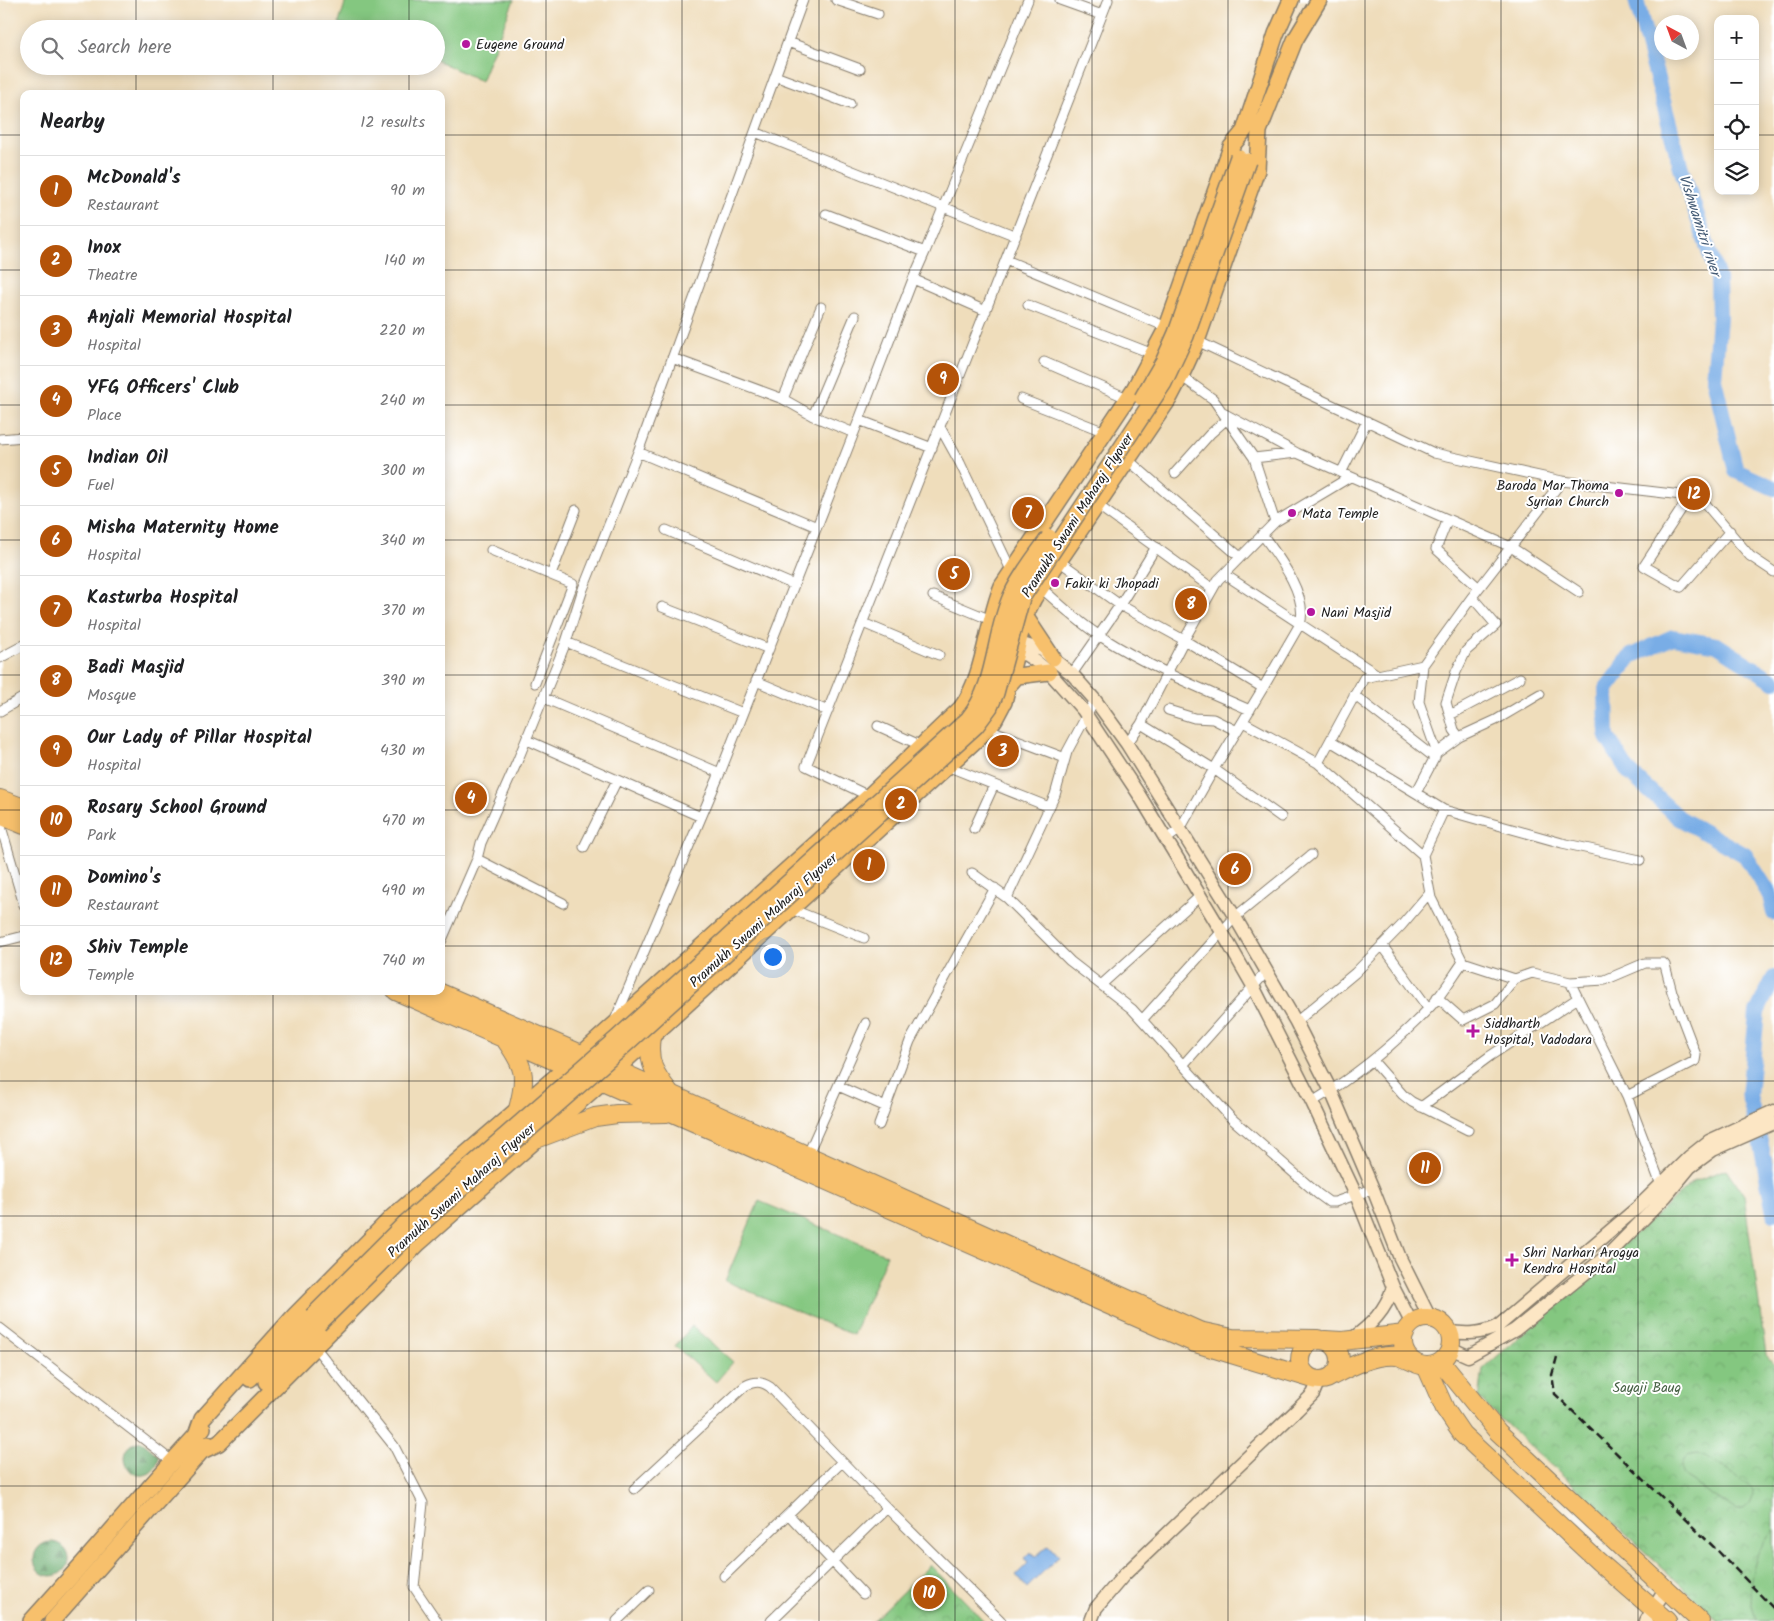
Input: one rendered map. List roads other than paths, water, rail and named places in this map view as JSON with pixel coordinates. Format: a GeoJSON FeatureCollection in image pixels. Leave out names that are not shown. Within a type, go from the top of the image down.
{"type":"FeatureCollection","features":[{"type":"Feature","properties":{"kind":"highway"},"geometry":{"type":"LineString","coordinates":[[0,799],[20,806]]}},
{"type":"Feature","properties":{"kind":"highway"},"geometry":{"type":"LineString","coordinates":[[0,815],[20,823]]}},
{"type":"Feature","properties":{"kind":"highway"},"geometry":{"type":"LineString","coordinates":[[445,995],[581,1054],[609,1076],[675,1114],[1195,1343],[1321,1378],[1384,1356],[1437,1354]]}},
{"type":"Feature","properties":{"kind":"highway"},"geometry":{"type":"LineString","coordinates":[[419,996],[504,1038],[568,1066],[671,1095],[1199,1331],[1232,1338],[1342,1341],[1408,1329],[1422,1319],[1438,1320],[1444,1325],[1437,1354],[1445,1409],[1462,1434],[1585,1549],[1650,1615],[1667,1621]]}},
{"type":"Feature","properties":{"kind":"highway"},"geometry":{"type":"LineString","coordinates":[[651,1037],[650,1053],[652,1068],[671,1095]]}},
{"type":"Feature","properties":{"kind":"highway"},"geometry":{"type":"LineString","coordinates":[[504,1038],[519,1060],[524,1076],[518,1109]]}},
{"type":"Feature","properties":{"kind":"highway"},"geometry":{"type":"LineString","coordinates":[[538,1138],[595,1117],[617,1114],[675,1114]]}},
{"type":"Feature","properties":{"kind":"highway"},"geometry":{"type":"LineString","coordinates":[[1408,1329],[1404,1348],[1407,1355],[1437,1354]]}},
{"type":"Feature","properties":{"kind":"highway"},"geometry":{"type":"LineString","coordinates":[[1322,1340],[1331,1343],[1339,1353],[1339,1366],[1321,1378],[1303,1371],[1300,1358],[1306,1345],[1311,1341],[1322,1340]]}},
{"type":"Feature","properties":{"kind":"highway"},"geometry":{"type":"LineString","coordinates":[[1437,1354],[1498,1432],[1700,1621]]}},
{"type":"Feature","properties":{"kind":"main road"},"geometry":{"type":"LineString","coordinates":[[196,1436],[202,1419],[295,1315],[392,1218],[568,1066],[869,796],[961,708],[969,698],[975,684],[1002,586],[1127,398],[1167,327],[1231,147],[1244,132],[1276,34],[1290,0]]}},
{"type":"Feature","properties":{"kind":"main road"},"geometry":{"type":"LineString","coordinates":[[1303,0],[1312,3],[1319,0]]}},
{"type":"Feature","properties":{"kind":"main road","name":"Pramukh Swami Maharaj Flyover"},"geometry":{"type":"LineString","coordinates":[[31,1621],[196,1436],[224,1417],[412,1233],[623,1047],[984,717],[996,693],[1019,605],[1025,592],[1164,383],[1174,363],[1186,336],[1243,159],[1259,131],[1295,40],[1319,0]]}},
{"type":"Feature","properties":{"kind":"main road"},"geometry":{"type":"LineString","coordinates":[[202,1451],[219,1443],[419,1243],[609,1076],[988,729],[1004,702],[1025,616],[1096,504],[1168,399],[1197,341],[1257,170],[1259,131]]}},
{"type":"Feature","properties":{"kind":"main road","name":"Pramukh Swami Maharaj Flyover"},"geometry":{"type":"LineString","coordinates":[[1243,159],[1244,132]]}},
{"type":"Feature","properties":{"kind":"main road"},"geometry":{"type":"LineString","coordinates":[[1008,686],[1017,676],[1051,665],[1025,616]]}},
{"type":"Feature","properties":{"kind":"main road","name":"Pramukh Swami Maharaj Flyover"},"geometry":{"type":"LineString","coordinates":[[52,1621],[202,1451],[224,1417]]}},
{"type":"Feature","properties":{"kind":"street"},"geometry":{"type":"LineString","coordinates":[[445,933],[481,843],[527,740],[566,642],[583,589],[638,452],[803,0]]}},
{"type":"Feature","properties":{"kind":"street"},"geometry":{"type":"LineString","coordinates":[[836,0],[878,14]]}},
{"type":"Feature","properties":{"kind":"street"},"geometry":{"type":"LineString","coordinates":[[613,1025],[720,773],[854,433],[912,279],[925,252],[1028,0]]}},
{"type":"Feature","properties":{"kind":"street"},"geometry":{"type":"LineString","coordinates":[[1060,0],[1102,15]]}},
{"type":"Feature","properties":{"kind":"street"},"geometry":{"type":"LineString","coordinates":[[869,796],[806,766],[1108,0]]}},
{"type":"Feature","properties":{"kind":"street"},"geometry":{"type":"LineString","coordinates":[[788,42],[860,69]]}},
{"type":"Feature","properties":{"kind":"street"},"geometry":{"type":"LineString","coordinates":[[775,76],[850,104]]}},
{"type":"Feature","properties":{"kind":"street"},"geometry":{"type":"LineString","coordinates":[[755,132],[1016,236]]}},
{"type":"Feature","properties":{"kind":"street"},"geometry":{"type":"LineString","coordinates":[[826,214],[925,252]]}},
{"type":"Feature","properties":{"kind":"street"},"geometry":{"type":"LineString","coordinates":[[1006,260],[1167,327],[1434,453],[1562,481],[1690,496],[1704,501],[1750,556],[1774,572]]}},
{"type":"Feature","properties":{"kind":"street"},"geometry":{"type":"LineString","coordinates":[[912,279],[986,311]]}},
{"type":"Feature","properties":{"kind":"street"},"geometry":{"type":"LineString","coordinates":[[1028,305],[1153,354]]}},
{"type":"Feature","properties":{"kind":"street"},"geometry":{"type":"LineString","coordinates":[[783,399],[821,307]]}},
{"type":"Feature","properties":{"kind":"street"},"geometry":{"type":"LineString","coordinates":[[813,416],[855,316]]}},
{"type":"Feature","properties":{"kind":"street"},"geometry":{"type":"LineString","coordinates":[[672,358],[783,399],[813,416],[854,433]]}},
{"type":"Feature","properties":{"kind":"street"},"geometry":{"type":"LineString","coordinates":[[1044,362],[1127,398]]}},
{"type":"Feature","properties":{"kind":"street"},"geometry":{"type":"LineString","coordinates":[[1181,376],[1213,399],[1254,458],[1274,522]]}},
{"type":"Feature","properties":{"kind":"street"},"geometry":{"type":"LineString","coordinates":[[1021,398],[1105,432]]}},
{"type":"Feature","properties":{"kind":"street"},"geometry":{"type":"LineString","coordinates":[[1225,416],[1301,455],[1511,547],[1579,592]]}},
{"type":"Feature","properties":{"kind":"street"},"geometry":{"type":"LineString","coordinates":[[1175,473],[1225,416]]}},
{"type":"Feature","properties":{"kind":"street"},"geometry":{"type":"LineString","coordinates":[[859,420],[932,448]]}},
{"type":"Feature","properties":{"kind":"street"},"geometry":{"type":"LineString","coordinates":[[1128,744],[1165,673],[1213,589],[1224,574],[1274,522],[1345,475],[1367,421]]}},
{"type":"Feature","properties":{"kind":"street"},"geometry":{"type":"LineString","coordinates":[[940,427],[960,463],[1011,570]]}},
{"type":"Feature","properties":{"kind":"street"},"geometry":{"type":"LineString","coordinates":[[0,439],[20,437]]}},
{"type":"Feature","properties":{"kind":"street"},"geometry":{"type":"LineString","coordinates":[[638,452],[816,527]]}},
{"type":"Feature","properties":{"kind":"street"},"geometry":{"type":"LineString","coordinates":[[1254,458],[1297,453],[1301,455]]}},
{"type":"Feature","properties":{"kind":"street"},"geometry":{"type":"LineString","coordinates":[[1127,459],[1240,558]]}},
{"type":"Feature","properties":{"kind":"street"},"geometry":{"type":"LineString","coordinates":[[1436,756],[1419,702],[1423,665],[1472,597],[1562,481]]}},
{"type":"Feature","properties":{"kind":"street"},"geometry":{"type":"LineString","coordinates":[[1690,496],[1644,566],[1681,587],[1730,531]]}},
{"type":"Feature","properties":{"kind":"street"},"geometry":{"type":"LineString","coordinates":[[1096,504],[1213,589]]}},
{"type":"Feature","properties":{"kind":"street"},"geometry":{"type":"LineString","coordinates":[[551,575],[576,510]]}},
{"type":"Feature","properties":{"kind":"street"},"geometry":{"type":"LineString","coordinates":[[1448,519],[1436,549],[1479,588]]}},
{"type":"Feature","properties":{"kind":"street"},"geometry":{"type":"LineString","coordinates":[[666,530],[794,585]]}},
{"type":"Feature","properties":{"kind":"street"},"geometry":{"type":"LineString","coordinates":[[1166,840],[1180,828],[1300,624],[1303,615],[1292,576],[1262,534]]}},
{"type":"Feature","properties":{"kind":"street"},"geometry":{"type":"LineString","coordinates":[[1072,674],[1120,605],[1156,547]]}},
{"type":"Feature","properties":{"kind":"street"},"geometry":{"type":"LineString","coordinates":[[491,550],[573,584],[535,683]]}},
{"type":"Feature","properties":{"kind":"street"},"geometry":{"type":"LineString","coordinates":[[1059,561],[1120,605],[1184,640],[1263,688]]}},
{"type":"Feature","properties":{"kind":"street"},"geometry":{"type":"LineString","coordinates":[[1224,574],[1378,675]]}},
{"type":"Feature","properties":{"kind":"street"},"geometry":{"type":"LineString","coordinates":[[1041,588],[1099,636],[1165,673],[1250,710]]}},
{"type":"Feature","properties":{"kind":"street"},"geometry":{"type":"LineString","coordinates":[[933,596],[988,634],[1017,647],[1042,650],[1138,793],[1253,986],[1312,1102],[1356,1195],[1408,1329]]}},
{"type":"Feature","properties":{"kind":"street"},"geometry":{"type":"LineString","coordinates":[[1459,737],[1454,730],[1446,702],[1456,672],[1466,651],[1496,625],[1472,597]]}},
{"type":"Feature","properties":{"kind":"street"},"geometry":{"type":"LineString","coordinates":[[662,607],[769,649]]}},
{"type":"Feature","properties":{"kind":"street"},"geometry":{"type":"LineString","coordinates":[[862,623],[939,655]]}},
{"type":"Feature","properties":{"kind":"street"},"geometry":{"type":"LineString","coordinates":[[566,642],[743,713]]}},
{"type":"Feature","properties":{"kind":"street"},"geometry":{"type":"LineString","coordinates":[[0,658],[20,647]]}},
{"type":"Feature","properties":{"kind":"street"},"geometry":{"type":"LineString","coordinates":[[1051,665],[1072,674],[1128,744],[1267,971],[1296,1022],[1331,1091],[1400,1258],[1430,1318]]}},
{"type":"Feature","properties":{"kind":"street"},"geometry":{"type":"LineString","coordinates":[[1318,764],[1364,678],[1423,665]]}},
{"type":"Feature","properties":{"kind":"street"},"geometry":{"type":"LineString","coordinates":[[1450,715],[1520,678]]}},
{"type":"Feature","properties":{"kind":"street"},"geometry":{"type":"LineString","coordinates":[[756,682],[828,711]]}},
{"type":"Feature","properties":{"kind":"street"},"geometry":{"type":"LineString","coordinates":[[1416,793],[1436,756],[1459,737],[1496,720],[1540,694]]}},
{"type":"Feature","properties":{"kind":"street"},"geometry":{"type":"LineString","coordinates":[[1354,695],[1436,756]]}},
{"type":"Feature","properties":{"kind":"street"},"geometry":{"type":"LineString","coordinates":[[544,698],[720,773]]}},
{"type":"Feature","properties":{"kind":"street"},"geometry":{"type":"LineString","coordinates":[[0,711],[20,699]]}},
{"type":"Feature","properties":{"kind":"street"},"geometry":{"type":"LineString","coordinates":[[1007,898],[1055,795],[1065,758],[1094,700]]}},
{"type":"Feature","properties":{"kind":"street"},"geometry":{"type":"LineString","coordinates":[[1168,710],[1194,718],[1213,719],[1237,731]]}},
{"type":"Feature","properties":{"kind":"street"},"geometry":{"type":"LineString","coordinates":[[1243,722],[1318,764],[1423,855]]}},
{"type":"Feature","properties":{"kind":"street"},"geometry":{"type":"LineString","coordinates":[[1140,724],[1214,769],[1281,818]]}},
{"type":"Feature","properties":{"kind":"street"},"geometry":{"type":"LineString","coordinates":[[878,726],[922,746]]}},
{"type":"Feature","properties":{"kind":"street"},"geometry":{"type":"LineString","coordinates":[[988,729],[1065,758]]}},
{"type":"Feature","properties":{"kind":"street"},"geometry":{"type":"LineString","coordinates":[[527,740],[701,818]]}},
{"type":"Feature","properties":{"kind":"street"},"geometry":{"type":"LineString","coordinates":[[1330,741],[1444,810],[1562,843],[1640,860]]}},
{"type":"Feature","properties":{"kind":"street"},"geometry":{"type":"LineString","coordinates":[[947,766],[1049,807]]}},
{"type":"Feature","properties":{"kind":"street"},"geometry":{"type":"LineString","coordinates":[[584,847],[617,780]]}},
{"type":"Feature","properties":{"kind":"street"},"geometry":{"type":"LineString","coordinates":[[974,829],[994,785]]}},
{"type":"Feature","properties":{"kind":"street"},"geometry":{"type":"LineString","coordinates":[[1444,810],[1423,855],[1431,898],[1463,962],[1515,979],[1532,974],[1570,982],[1605,980],[1645,963],[1663,963],[1665,965],[1672,992],[1696,1055],[1695,1061],[1627,1096]]}},
{"type":"Feature","properties":{"kind":"street"},"geometry":{"type":"LineString","coordinates":[[0,823],[20,885]]}},
{"type":"Feature","properties":{"kind":"street"},"geometry":{"type":"LineString","coordinates":[[1142,1020],[1235,917],[1311,855]]}},
{"type":"Feature","properties":{"kind":"street"},"geometry":{"type":"LineString","coordinates":[[476,859],[563,903]]}},
{"type":"Feature","properties":{"kind":"street"},"geometry":{"type":"LineString","coordinates":[[972,874],[1007,898],[1070,962],[1132,1009],[1231,1118],[1325,1199],[1335,1202],[1373,1189]]}},
{"type":"Feature","properties":{"kind":"street"},"geometry":{"type":"LineString","coordinates":[[879,1125],[910,1041],[995,888]]}},
{"type":"Feature","properties":{"kind":"street"},"geometry":{"type":"LineString","coordinates":[[1296,1022],[1356,973],[1430,892]]}},
{"type":"Feature","properties":{"kind":"street"},"geometry":{"type":"LineString","coordinates":[[1101,984],[1199,897]]}},
{"type":"Feature","properties":{"kind":"street"},"geometry":{"type":"LineString","coordinates":[[791,909],[864,938]]}},
{"type":"Feature","properties":{"kind":"street"},"geometry":{"type":"LineString","coordinates":[[0,942],[20,937]]}},
{"type":"Feature","properties":{"kind":"street"},"geometry":{"type":"LineString","coordinates":[[1382,945],[1428,1008]]}},
{"type":"Feature","properties":{"kind":"street"},"geometry":{"type":"LineString","coordinates":[[1312,1102],[1331,1091],[1373,1060],[1428,1008],[1463,962]]}},
{"type":"Feature","properties":{"kind":"street"},"geometry":{"type":"LineString","coordinates":[[1182,1064],[1267,971]]}},
{"type":"Feature","properties":{"kind":"street"},"geometry":{"type":"LineString","coordinates":[[1437,998],[1463,1020],[1495,1004],[1515,979]]}},
{"type":"Feature","properties":{"kind":"street"},"geometry":{"type":"LineString","coordinates":[[1570,982],[1627,1096],[1661,1185]]}},
{"type":"Feature","properties":{"kind":"street"},"geometry":{"type":"LineString","coordinates":[[1421,1106],[1490,1056],[1578,998]]}},
{"type":"Feature","properties":{"kind":"street"},"geometry":{"type":"LineString","coordinates":[[807,1156],[866,1023]]}},
{"type":"Feature","properties":{"kind":"street"},"geometry":{"type":"LineString","coordinates":[[1373,1060],[1403,1095],[1468,1130]]}},
{"type":"Feature","properties":{"kind":"street"},"geometry":{"type":"LineString","coordinates":[[838,1086],[886,1107]]}},
{"type":"Feature","properties":{"kind":"street"},"geometry":{"type":"LineString","coordinates":[[1437,1354],[1471,1334],[1497,1327],[1637,1208],[1689,1157],[1774,1111]]}},
{"type":"Feature","properties":{"kind":"street"},"geometry":{"type":"LineString","coordinates":[[1437,1354],[1468,1356],[1515,1330],[1609,1254],[1666,1196],[1690,1167],[1711,1146],[1774,1123]]}},
{"type":"Feature","properties":{"kind":"street"},"geometry":{"type":"LineString","coordinates":[[1353,1338],[1376,1318],[1384,1308],[1393,1287]]}},
{"type":"Feature","properties":{"kind":"street"},"geometry":{"type":"LineString","coordinates":[[0,1328],[172,1461]]}},
{"type":"Feature","properties":{"kind":"street"},"geometry":{"type":"LineString","coordinates":[[315,1347],[394,1446],[422,1503],[414,1587],[437,1621]]}},
{"type":"Feature","properties":{"kind":"street"},"geometry":{"type":"LineString","coordinates":[[1084,1621],[1124,1575],[1313,1394],[1321,1378]]}},
{"type":"Feature","properties":{"kind":"street"},"geometry":{"type":"LineString","coordinates":[[634,1489],[745,1386],[757,1382],[770,1387],[887,1508],[1001,1621]]}},
{"type":"Feature","properties":{"kind":"street"},"geometry":{"type":"LineString","coordinates":[[724,1576],[842,1462]]}},
{"type":"Feature","properties":{"kind":"street"},"geometry":{"type":"LineString","coordinates":[[771,1621],[887,1508]]}},
{"type":"Feature","properties":{"kind":"street"},"geometry":{"type":"LineString","coordinates":[[788,1514],[863,1594]]}},
{"type":"Feature","properties":{"kind":"street"},"geometry":{"type":"LineString","coordinates":[[617,1621],[649,1590]]}},
{"type":"Feature","properties":{"kind":"street"},"geometry":{"type":"LineString","coordinates":[[1650,1615],[1665,1590]]}},
{"type":"Feature","properties":{"kind":"street"},"geometry":{"type":"LineString","coordinates":[[1091,1621],[1096,1608]]}},
{"type":"Feature","properties":{"kind":"water"},"geometry":{"type":"Polygon","coordinates":[[[1049,1545],[1059,1556],[1027,1588],[1016,1575],[1028,1563],[1024,1558],[1030,1552],[1036,1556],[1049,1545]]]}},
{"type":"Feature","properties":{"kind":"waterway","name":"Vishwamitri river"},"geometry":{"type":"LineString","coordinates":[[1636,0],[1681,168],[1718,278],[1719,318],[1714,379],[1736,471],[1774,488]]}},
{"type":"Feature","properties":{"kind":"waterway","name":"Vishwamitri river"},"geometry":{"type":"LineString","coordinates":[[1774,681],[1717,645],[1673,637],[1631,656],[1606,689],[1607,737],[1628,771],[1679,818],[1745,855],[1770,895],[1774,913]]}},
{"type":"Feature","properties":{"kind":"waterway","name":"Vishwamitri river"},"geometry":{"type":"LineString","coordinates":[[1774,978],[1757,1012],[1749,1096],[1774,1213]]}},
{"type":"Feature","properties":{"kind":"railway"},"geometry":{"type":"LineString","coordinates":[[1557,1357],[1552,1375],[1555,1394],[1718,1551],[1774,1609]]}},
{"type":"Feature","properties":{"kind":"place","name":"Eugene Ground"},"geometry":{"type":"Point","coordinates":[466,44]}},
{"type":"Feature","properties":{"kind":"place","name":"Our Lady of Pillar Hospital"},"geometry":{"type":"Point","coordinates":[943,379]}},
{"type":"Feature","properties":{"kind":"place","name":"Baroda Mar Thoma Syrian Church"},"geometry":{"type":"Point","coordinates":[1619,493]}},
{"type":"Feature","properties":{"kind":"place","name":"Shiv Temple"},"geometry":{"type":"Point","coordinates":[1694,494]}},
{"type":"Feature","properties":{"kind":"place","name":"Kasturba Hospital"},"geometry":{"type":"Point","coordinates":[1028,513]}},
{"type":"Feature","properties":{"kind":"place","name":"Mata Temple"},"geometry":{"type":"Point","coordinates":[1292,513]}},
{"type":"Feature","properties":{"kind":"place","name":"Indian Oil"},"geometry":{"type":"Point","coordinates":[954,574]}},
{"type":"Feature","properties":{"kind":"place","name":"Fakir ki Jhopadi"},"geometry":{"type":"Point","coordinates":[1055,583]}},
{"type":"Feature","properties":{"kind":"place","name":"Badi Masjid"},"geometry":{"type":"Point","coordinates":[1191,604]}},
{"type":"Feature","properties":{"kind":"place","name":"Nani Masjid"},"geometry":{"type":"Point","coordinates":[1311,612]}},
{"type":"Feature","properties":{"kind":"place","name":"Anjali Memorial Hospital"},"geometry":{"type":"Point","coordinates":[1003,751]}},
{"type":"Feature","properties":{"kind":"place","name":"YFG Officers' Club"},"geometry":{"type":"Point","coordinates":[471,798]}},
{"type":"Feature","properties":{"kind":"place","name":"Inox"},"geometry":{"type":"Point","coordinates":[901,804]}},
{"type":"Feature","properties":{"kind":"place","name":"McDonald's"},"geometry":{"type":"Point","coordinates":[869,865]}},
{"type":"Feature","properties":{"kind":"place","name":"Misha Maternity Home"},"geometry":{"type":"Point","coordinates":[1235,869]}},
{"type":"Feature","properties":{"kind":"place","name":"Siddharth Hospital, Vadodara"},"geometry":{"type":"Point","coordinates":[1473,1031]}},
{"type":"Feature","properties":{"kind":"place","name":"Domino's"},"geometry":{"type":"Point","coordinates":[1425,1168]}},
{"type":"Feature","properties":{"kind":"place","name":"Shri Narhari Arogya Kendra Hospital"},"geometry":{"type":"Point","coordinates":[1512,1260]}},
{"type":"Feature","properties":{"kind":"place","name":"Rosary School Ground"},"geometry":{"type":"Point","coordinates":[929,1593]}},
{"type":"Feature","properties":{"kind":"park label","name":"Sayaji Baug"},"geometry":{"type":"Point","coordinates":[1647,1387]}}]}
